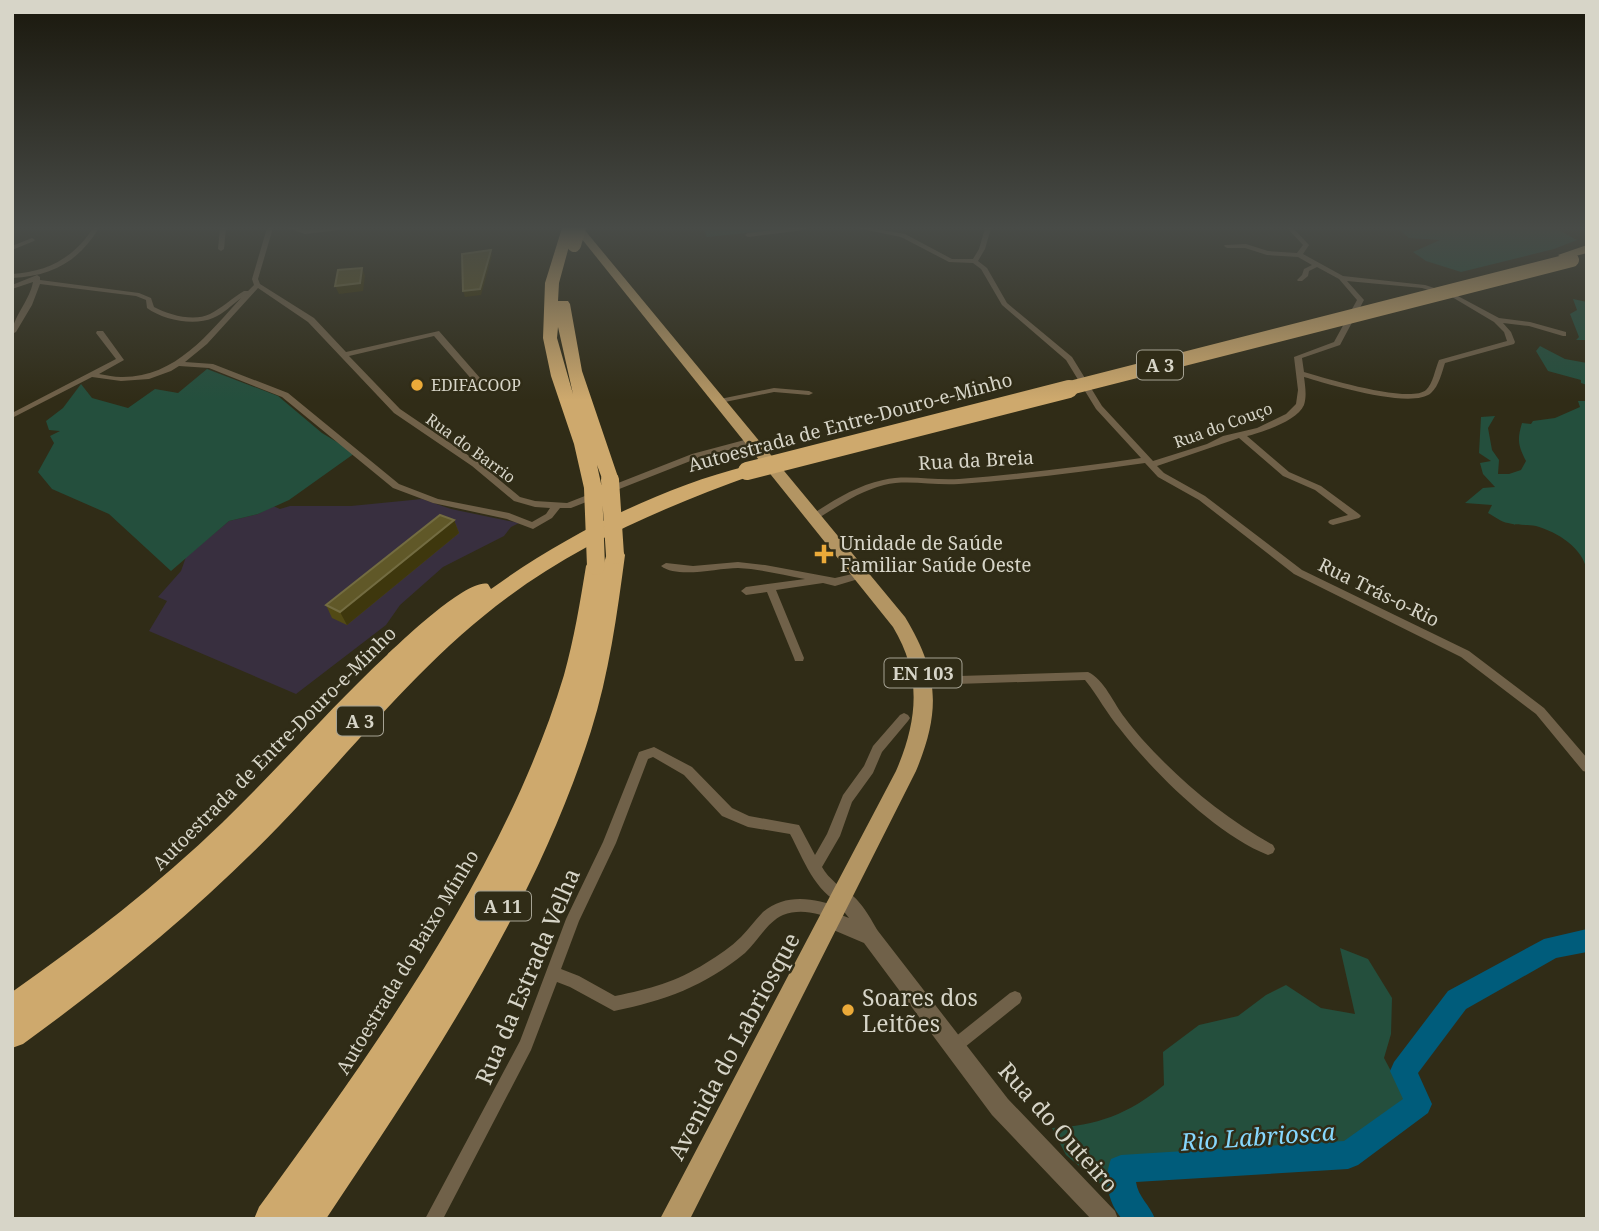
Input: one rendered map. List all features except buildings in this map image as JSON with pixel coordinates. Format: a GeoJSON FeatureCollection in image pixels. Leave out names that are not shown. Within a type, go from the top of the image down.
{"type":"FeatureCollection","features":[{"type":"Feature","properties":{"kind":"highway","name":"Autoestrada do Baixo Minho"},"geometry":{"type":"LineString","coordinates":[[305,1219],[423,1041],[510,894],[566,769],[597,674],[612,596],[605,561],[602,484],[563,327],[565,285]]}},
{"type":"Feature","properties":{"kind":"highway","name":"Autoestrada de Entre-Douro-e-Minho"},"geometry":{"type":"LineString","coordinates":[[12,1010],[79,963],[160,897],[232,831],[417,640],[470,597],[578,527],[664,487],[1461,285]]}},
{"type":"Feature","properties":{"kind":"highway","name":"Autoestrada de Entre-Douro-e-Minho"},"geometry":{"type":"LineString","coordinates":[[12,1033],[81,984],[190,893],[249,839],[421,659],[480,607],[531,570],[619,520],[744,466]]}},
{"type":"Feature","properties":{"kind":"highway","name":"Autoestrada do Baixo Minho"},"geometry":{"type":"LineString","coordinates":[[271,1219],[401,1028],[485,889],[549,755],[575,676],[592,599],[605,561]]}},
{"type":"Feature","properties":{"kind":"main road","name":"EN 103"},"geometry":{"type":"LineString","coordinates":[[619,285],[720,401],[912,642],[925,681],[922,724],[914,749],[836,910]]}},
{"type":"Feature","properties":{"kind":"main road","name":"Avenida do Labriosque"},"geometry":{"type":"LineString","coordinates":[[674,1219],[836,910]]}},
{"type":"Feature","properties":{"kind":"street"},"geometry":{"type":"LineString","coordinates":[[12,332],[29,305],[36,285]]}},
{"type":"Feature","properties":{"kind":"street"},"geometry":{"type":"LineString","coordinates":[[81,285],[137,295],[149,299],[151,308],[158,312],[194,318],[211,317],[256,285]]}},
{"type":"Feature","properties":{"kind":"street"},"geometry":{"type":"LineString","coordinates":[[92,376],[124,381],[160,373],[179,364],[216,332],[257,285]]}},
{"type":"Feature","properties":{"kind":"street","name":"Rua do Barrio"},"geometry":{"type":"LineString","coordinates":[[258,285],[312,320],[397,411],[475,464],[500,488],[517,499],[556,506],[579,504],[655,470],[752,441]]}},
{"type":"Feature","properties":{"kind":"street","name":"Rua Trás-o-Rio"},"geometry":{"type":"LineString","coordinates":[[994,285],[1004,304],[1069,359],[1099,407],[1169,482],[1202,498],[1298,572],[1465,654],[1540,710],[1587,767]]}},
{"type":"Feature","properties":{"kind":"street"},"geometry":{"type":"LineString","coordinates":[[1348,285],[1361,300],[1341,338],[1334,345],[1298,357],[1299,373],[1378,393],[1421,395],[1428,392],[1442,362],[1511,342],[1511,337],[1497,320],[1454,296],[1421,285]]}},
{"type":"Feature","properties":{"kind":"street"},"geometry":{"type":"LineString","coordinates":[[211,317],[216,332]]}},
{"type":"Feature","properties":{"kind":"street"},"geometry":{"type":"LineString","coordinates":[[1497,320],[1530,324],[1563,334]]}},
{"type":"Feature","properties":{"kind":"street"},"geometry":{"type":"LineString","coordinates":[[12,416],[120,360],[100,333]]}},
{"type":"Feature","properties":{"kind":"street"},"geometry":{"type":"LineString","coordinates":[[343,355],[436,333],[477,380]]}},
{"type":"Feature","properties":{"kind":"street"},"geometry":{"type":"LineString","coordinates":[[179,364],[210,366],[285,395],[396,486],[436,500],[509,516],[533,526],[549,516],[556,506]]}},
{"type":"Feature","properties":{"kind":"street","name":"Rua do Couço"},"geometry":{"type":"LineString","coordinates":[[1149,463],[1260,430],[1289,416],[1300,405],[1302,390],[1299,373]]}},
{"type":"Feature","properties":{"kind":"street"},"geometry":{"type":"LineString","coordinates":[[720,401],[774,390],[809,393]]}},
{"type":"Feature","properties":{"kind":"street"},"geometry":{"type":"LineString","coordinates":[[1241,435],[1286,474],[1324,492],[1356,516],[1333,522]]}},
{"type":"Feature","properties":{"kind":"street","name":"Rua da Breia"},"geometry":{"type":"LineString","coordinates":[[814,517],[845,495],[888,481],[934,484],[1149,463]]}},
{"type":"Feature","properties":{"kind":"street"},"geometry":{"type":"LineString","coordinates":[[666,566],[693,569],[752,566],[835,582],[860,575]]}},
{"type":"Feature","properties":{"kind":"street"},"geometry":{"type":"LineString","coordinates":[[746,591],[821,580]]}},
{"type":"Feature","properties":{"kind":"street"},"geometry":{"type":"LineString","coordinates":[[770,587],[799,659]]}},
{"type":"Feature","properties":{"kind":"street"},"geometry":{"type":"LineString","coordinates":[[925,681],[1088,676],[1126,728],[1178,782],[1243,836],[1268,849]]}},
{"type":"Feature","properties":{"kind":"street"},"geometry":{"type":"LineString","coordinates":[[836,910],[815,867],[833,836],[847,799],[869,769],[877,749],[904,718]]}},
{"type":"Feature","properties":{"kind":"street","name":"Rua da Estrada Velha"},"geometry":{"type":"LineString","coordinates":[[435,1219],[526,1045],[573,919],[609,843],[639,760],[643,756],[654,752],[688,771],[727,811],[748,821],[794,829],[815,867]]}},
{"type":"Feature","properties":{"kind":"street"},"geometry":{"type":"LineString","coordinates":[[554,974],[574,981],[614,1004],[670,990],[687,982],[738,948],[778,910],[803,905],[836,910]]}},
{"type":"Feature","properties":{"kind":"street","name":"Rua do Outeiro"},"geometry":{"type":"LineString","coordinates":[[836,910],[871,937],[1000,1107],[1107,1219]]}},
{"type":"Feature","properties":{"kind":"street"},"geometry":{"type":"LineString","coordinates":[[955,1046],[1015,998]]}},
{"type":"Feature","properties":{"kind":"shaded area"},"geometry":{"type":"Polygon","coordinates":[[[422,499],[451,509],[519,523],[511,527],[504,536],[443,567],[400,605],[386,625],[296,694],[149,631],[167,601],[158,597],[181,571],[186,557],[229,521],[258,514],[273,506],[280,509],[290,506],[351,506],[422,499]]]}},
{"type":"Feature","properties":{"kind":"green space"},"geometry":{"type":"Polygon","coordinates":[[[1573,299],[1587,302],[1587,340],[1576,340],[1579,337],[1570,314],[1577,310],[1573,299]]]}},
{"type":"Feature","properties":{"kind":"green space"},"geometry":{"type":"Polygon","coordinates":[[[1540,346],[1565,359],[1587,363],[1587,385],[1581,383],[1581,380],[1548,371],[1536,351],[1540,346]]]}},
{"type":"Feature","properties":{"kind":"green space"},"geometry":{"type":"Polygon","coordinates":[[[207,369],[278,396],[322,433],[355,453],[289,500],[258,514],[229,521],[171,571],[109,514],[52,489],[38,472],[54,443],[50,436],[60,431],[49,430],[46,421],[63,408],[81,384],[92,398],[128,408],[155,389],[178,393],[207,369]]]}},
{"type":"Feature","properties":{"kind":"green space"},"geometry":{"type":"Polygon","coordinates":[[[1578,401],[1587,401],[1587,572],[1581,556],[1561,537],[1536,526],[1503,521],[1488,513],[1492,505],[1465,503],[1483,488],[1495,487],[1483,474],[1480,463],[1491,461],[1479,453],[1481,417],[1495,416],[1488,428],[1492,450],[1499,460],[1498,474],[1509,474],[1521,470],[1526,461],[1519,442],[1522,423],[1531,424],[1533,421],[1555,418],[1580,407],[1578,401]]]}},
{"type":"Feature","properties":{"kind":"green space"},"geometry":{"type":"Polygon","coordinates":[[[1340,948],[1368,959],[1392,998],[1391,1034],[1384,1058],[1408,1103],[1362,1147],[1120,1158],[1107,1175],[1109,1191],[1066,1155],[1052,1128],[1083,1125],[1111,1117],[1151,1095],[1164,1085],[1163,1052],[1199,1025],[1238,1016],[1266,995],[1286,985],[1321,1008],[1355,1014],[1340,948]]]}},
{"type":"Feature","properties":{"kind":"waterway","name":"Rio Labriosca"},"geometry":{"type":"LineString","coordinates":[[1141,1219],[1124,1199],[1121,1169],[1348,1155],[1419,1104],[1403,1071],[1457,1000],[1552,947],[1587,940]]}},
{"type":"Feature","properties":{"kind":"place","name":"EDIFACOOP"},"geometry":{"type":"Point","coordinates":[417,385]}},
{"type":"Feature","properties":{"kind":"place","name":"Unidade de Saúde Familiar Saúde Oeste"},"geometry":{"type":"Point","coordinates":[824,554]}},
{"type":"Feature","properties":{"kind":"place","name":"Soares dos Leitões"},"geometry":{"type":"Point","coordinates":[848,1010]}}]}
